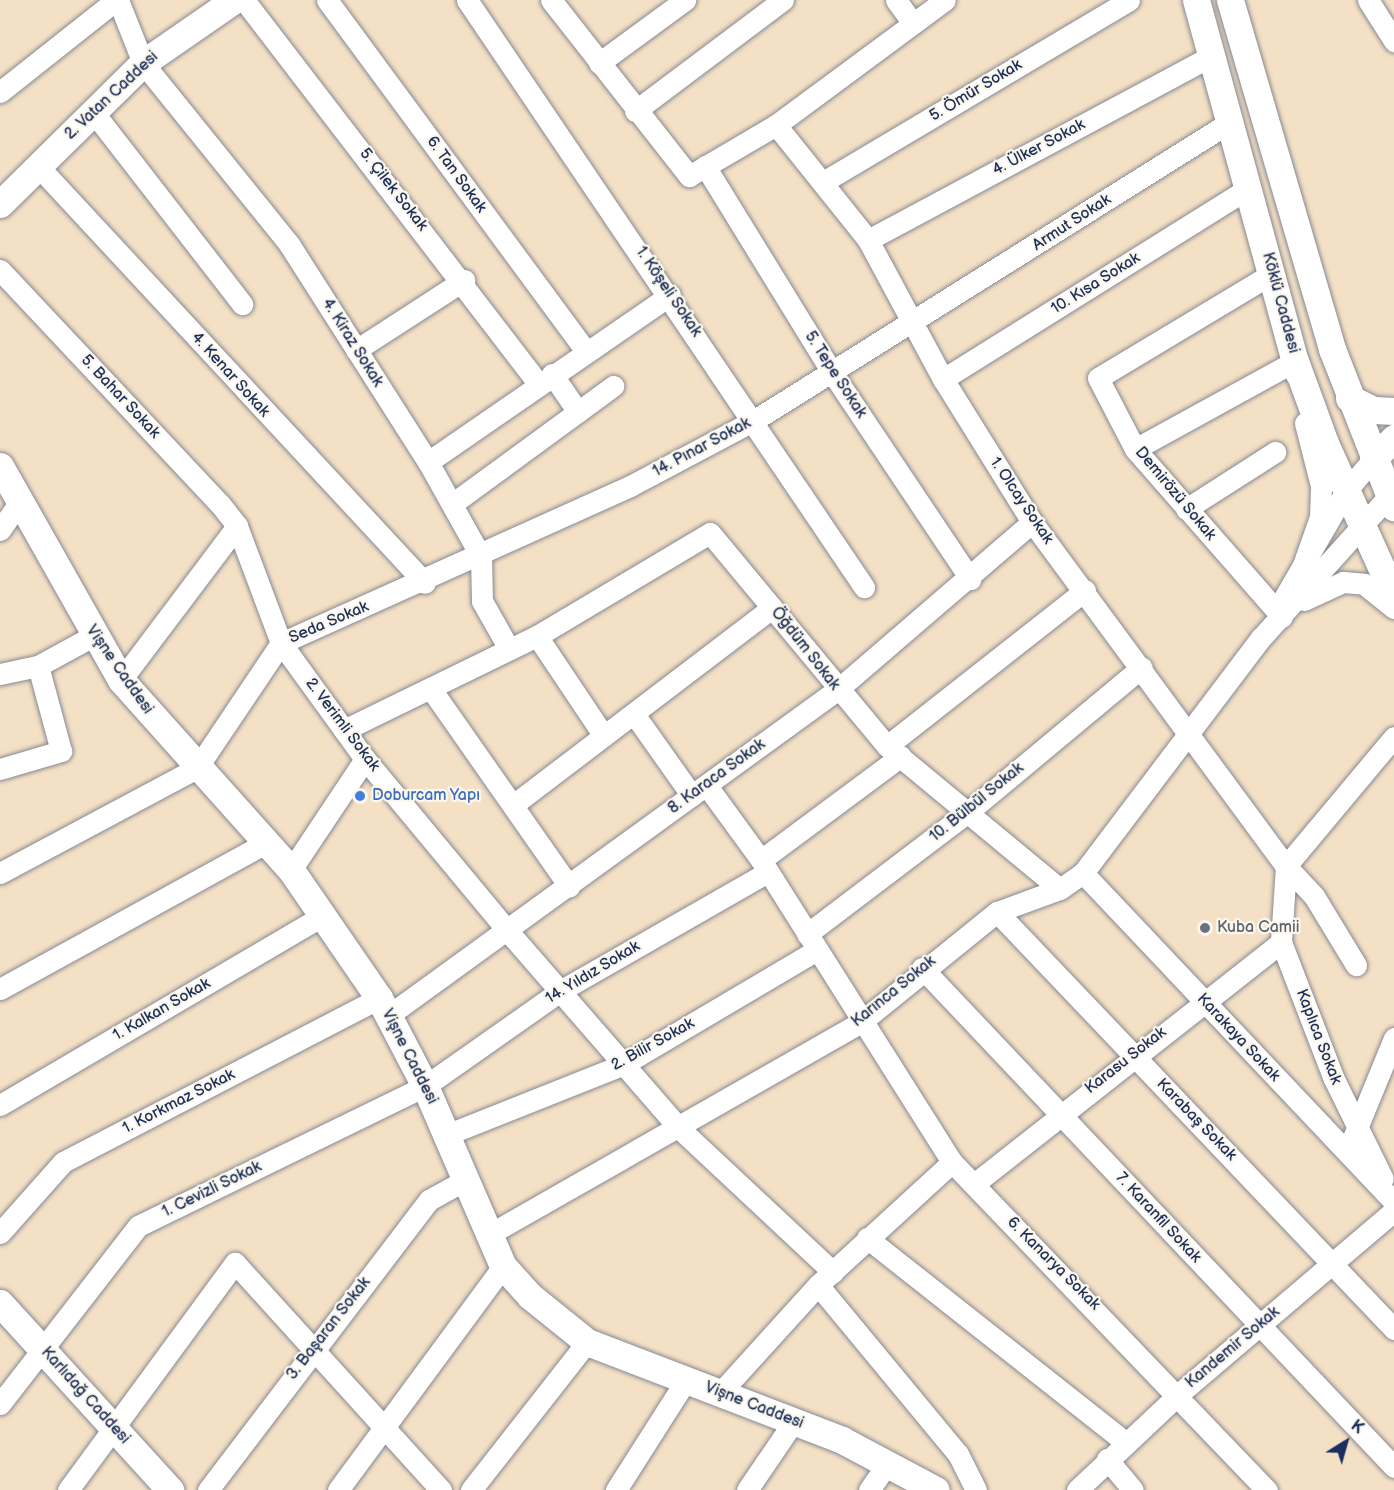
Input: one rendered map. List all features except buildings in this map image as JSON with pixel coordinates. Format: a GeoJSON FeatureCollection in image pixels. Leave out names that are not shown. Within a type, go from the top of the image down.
{"type":"FeatureCollection","features":[{"type":"Feature","properties":{"kind":"main road","name":"2. Vatan Caddesi"},"geometry":{"type":"LineString","coordinates":[[0,204],[143,63],[234,0]]}},
{"type":"Feature","properties":{"kind":"main road","name":"Köklü Caddesi"},"geometry":{"type":"LineString","coordinates":[[1196,0],[1273,273],[1295,361],[1346,491],[1394,596]]}},
{"type":"Feature","properties":{"kind":"main road"},"geometry":{"type":"LineString","coordinates":[[1230,0],[1349,398],[1372,459],[1392,498]]}},
{"type":"Feature","properties":{"kind":"main road"},"geometry":{"type":"LineString","coordinates":[[1349,398],[1374,410],[1394,411]]}},
{"type":"Feature","properties":{"kind":"main road"},"geometry":{"type":"LineString","coordinates":[[1372,459],[1394,438]]}},
{"type":"Feature","properties":{"kind":"main road","name":"Vişne Caddesi"},"geometry":{"type":"LineString","coordinates":[[0,466],[93,636],[121,680],[197,768],[291,870],[324,915],[384,1007],[425,1086],[463,1181],[503,1266],[561,1325],[587,1342],[794,1420],[936,1490]]}},
{"type":"Feature","properties":{"kind":"main road","name":"Karlıdağ Caddesi"},"geometry":{"type":"LineString","coordinates":[[0,1304],[170,1490]]}},
{"type":"Feature","properties":{"kind":"street","name":"4. Kiraz Sokak"},"geometry":{"type":"LineString","coordinates":[[117,0],[143,63],[289,244],[428,462],[481,557],[482,601],[509,649]]}},
{"type":"Feature","properties":{"kind":"street"},"geometry":{"type":"LineString","coordinates":[[0,92],[117,0]]}},
{"type":"Feature","properties":{"kind":"street","name":"5. Çilek Sokak"},"geometry":{"type":"LineString","coordinates":[[244,0],[464,280],[546,379],[578,412]]}},
{"type":"Feature","properties":{"kind":"street","name":"6. Tan Sokak"},"geometry":{"type":"LineString","coordinates":[[327,0],[585,350]]}},
{"type":"Feature","properties":{"kind":"street","name":"1. Köşeli Sokak"},"geometry":{"type":"LineString","coordinates":[[468,0],[670,294],[864,587]]}},
{"type":"Feature","properties":{"kind":"street","name":"5. Tepe Sokak"},"geometry":{"type":"LineString","coordinates":[[551,0],[636,111],[697,171],[970,579]]}},
{"type":"Feature","properties":{"kind":"street"},"geometry":{"type":"LineString","coordinates":[[599,63],[685,0]]}},
{"type":"Feature","properties":{"kind":"street"},"geometry":{"type":"LineString","coordinates":[[636,111],[783,0]]}},
{"type":"Feature","properties":{"kind":"street"},"geometry":{"type":"LineString","coordinates":[[896,0],[912,22]]}},
{"type":"Feature","properties":{"kind":"street"},"geometry":{"type":"LineString","coordinates":[[697,171],[777,125],[912,22],[945,0]]}},
{"type":"Feature","properties":{"kind":"street","name":"5. Ömür Sokak"},"geometry":{"type":"LineString","coordinates":[[823,182],[1129,0]]}},
{"type":"Feature","properties":{"kind":"street"},"geometry":{"type":"LineString","coordinates":[[1368,0],[1394,41]]}},
{"type":"Feature","properties":{"kind":"street","name":"4. Ülker Sokak"},"geometry":{"type":"LineString","coordinates":[[868,240],[1210,56]]}},
{"type":"Feature","properties":{"kind":"street"},"geometry":{"type":"LineString","coordinates":[[94,113],[242,304]]}},
{"type":"Feature","properties":{"kind":"street","name":"Armut Sokak"},"geometry":{"type":"LineString","coordinates":[[914,323],[1230,122]]}},
{"type":"Feature","properties":{"kind":"street","name":"1. Olcay Sokak"},"geometry":{"type":"LineString","coordinates":[[777,125],[868,240],[943,379],[1032,522],[1142,667],[1286,866],[1314,896],[1356,965]]}},
{"type":"Feature","properties":{"kind":"street","name":"4. Kenar Sokak"},"geometry":{"type":"LineString","coordinates":[[37,165],[425,583]]}},
{"type":"Feature","properties":{"kind":"street","name":"10. Kısa Sokak"},"geometry":{"type":"LineString","coordinates":[[943,379],[1249,188]]}},
{"type":"Feature","properties":{"kind":"street","name":"5. Bahar Sokak"},"geometry":{"type":"LineString","coordinates":[[0,270],[237,526]]}},
{"type":"Feature","properties":{"kind":"street","name":"Demirözü Sokak"},"geometry":{"type":"LineString","coordinates":[[1273,273],[1098,378],[1135,449],[1278,615]]}},
{"type":"Feature","properties":{"kind":"street"},"geometry":{"type":"LineString","coordinates":[[356,350],[464,280]]}},
{"type":"Feature","properties":{"kind":"street"},"geometry":{"type":"LineString","coordinates":[[428,462],[585,350],[670,294]]}},
{"type":"Feature","properties":{"kind":"street","name":"14. Pınar Sokak"},"geometry":{"type":"LineString","coordinates":[[481,557],[753,421],[914,323]]}},
{"type":"Feature","properties":{"kind":"street"},"geometry":{"type":"LineString","coordinates":[[1135,449],[1295,361],[1297,399],[1321,486],[1320,518],[1302,568]]}},
{"type":"Feature","properties":{"kind":"street"},"geometry":{"type":"LineString","coordinates":[[452,504],[613,386]]}},
{"type":"Feature","properties":{"kind":"street"},"geometry":{"type":"LineString","coordinates":[[1186,509],[1275,452]]}},
{"type":"Feature","properties":{"kind":"street"},"geometry":{"type":"LineString","coordinates":[[1278,615],[1346,491],[1372,459]]}},
{"type":"Feature","properties":{"kind":"street"},"geometry":{"type":"LineString","coordinates":[[1278,615],[1362,525],[1392,498]]}},
{"type":"Feature","properties":{"kind":"street"},"geometry":{"type":"LineString","coordinates":[[0,530],[20,502]]}},
{"type":"Feature","properties":{"kind":"street","name":"8. Karaca Sokak"},"geometry":{"type":"LineString","coordinates":[[384,1007],[569,886],[837,690],[970,579],[1032,522]]}},
{"type":"Feature","properties":{"kind":"street"},"geometry":{"type":"LineString","coordinates":[[121,680],[237,526]]}},
{"type":"Feature","properties":{"kind":"street","name":"2. Verimli Sokak"},"geometry":{"type":"LineString","coordinates":[[237,526],[282,643],[365,759],[506,929],[679,1128],[825,1279],[958,1454],[976,1490]]}},
{"type":"Feature","properties":{"kind":"street","name":"Öğdüm Sokak"},"geometry":{"type":"LineString","coordinates":[[344,730],[537,636],[710,533],[837,690],[894,751],[1060,889]]}},
{"type":"Feature","properties":{"kind":"street","name":"Seda Sokak"},"geometry":{"type":"LineString","coordinates":[[197,768],[282,643],[481,557]]}},
{"type":"Feature","properties":{"kind":"street"},"geometry":{"type":"LineString","coordinates":[[1278,615],[1314,593],[1343,582],[1364,584],[1394,608]]}},
{"type":"Feature","properties":{"kind":"street","name":"14. Yıldız Sokak"},"geometry":{"type":"LineString","coordinates":[[425,1086],[560,991],[764,866],[894,751],[1085,590]]}},
{"type":"Feature","properties":{"kind":"street"},"geometry":{"type":"LineString","coordinates":[[513,805],[772,608]]}},
{"type":"Feature","properties":{"kind":"street","name":"Karınca Sokak"},"geometry":{"type":"LineString","coordinates":[[489,1235],[861,1022],[922,968],[997,912],[1060,889],[1083,873],[1278,615]]}},
{"type":"Feature","properties":{"kind":"street"},"geometry":{"type":"LineString","coordinates":[[0,674],[38,666],[93,636]]}},
{"type":"Feature","properties":{"kind":"street"},"geometry":{"type":"LineString","coordinates":[[537,636],[604,736]]}},
{"type":"Feature","properties":{"kind":"street"},"geometry":{"type":"LineString","coordinates":[[0,769],[61,751],[38,666]]}},
{"type":"Feature","properties":{"kind":"street","name":"10. Bülbül Sokak"},"geometry":{"type":"LineString","coordinates":[[812,942],[1142,667]]}},
{"type":"Feature","properties":{"kind":"street"},"geometry":{"type":"LineString","coordinates":[[431,689],[569,886]]}},
{"type":"Feature","properties":{"kind":"street","name":"6. Kanarya Sokak"},"geometry":{"type":"LineString","coordinates":[[634,714],[764,866],[952,1162],[1180,1393],[1267,1490]]}},
{"type":"Feature","properties":{"kind":"street"},"geometry":{"type":"LineString","coordinates":[[1286,866],[1394,737]]}},
{"type":"Feature","properties":{"kind":"street"},"geometry":{"type":"LineString","coordinates":[[291,870],[365,759]]}},
{"type":"Feature","properties":{"kind":"street"},"geometry":{"type":"LineString","coordinates":[[0,873],[197,768]]}},
{"type":"Feature","properties":{"kind":"street"},"geometry":{"type":"LineString","coordinates":[[0,989],[267,842]]}},
{"type":"Feature","properties":{"kind":"street","name":"Kaplıca Sokak"},"geometry":{"type":"LineString","coordinates":[[1286,866],[1281,942],[1356,1131],[1394,1201]]}},
{"type":"Feature","properties":{"kind":"street","name":"Karakaya Sokak"},"geometry":{"type":"LineString","coordinates":[[1083,873],[1394,1201]]}},
{"type":"Feature","properties":{"kind":"street","name":"Karabaş Sokak"},"geometry":{"type":"LineString","coordinates":[[997,912],[1394,1329]]}},
{"type":"Feature","properties":{"kind":"street","name":"1. Kalkan Sokak"},"geometry":{"type":"LineString","coordinates":[[2,1099],[324,915]]}},
{"type":"Feature","properties":{"kind":"street","name":"2. Bilir Sokak"},"geometry":{"type":"LineString","coordinates":[[446,1136],[624,1064],[812,942]]}},
{"type":"Feature","properties":{"kind":"street","name":"Karasu Sokak"},"geometry":{"type":"LineString","coordinates":[[974,1184],[1133,1054],[1204,1003],[1281,942]]}},
{"type":"Feature","properties":{"kind":"street","name":"7. Karanfil Sokak"},"geometry":{"type":"LineString","coordinates":[[922,968],[1394,1467]]}},
{"type":"Feature","properties":{"kind":"street","name":"1. Korkmaz Sokak"},"geometry":{"type":"LineString","coordinates":[[0,1233],[63,1162],[384,1007]]}},
{"type":"Feature","properties":{"kind":"street"},"geometry":{"type":"LineString","coordinates":[[1346,1152],[1394,1038]]}},
{"type":"Feature","properties":{"kind":"street","name":"1. Cevizli Sokak"},"geometry":{"type":"LineString","coordinates":[[0,1404],[138,1226],[425,1086]]}},
{"type":"Feature","properties":{"kind":"street"},"geometry":{"type":"LineString","coordinates":[[720,1393],[825,1279],[952,1162]]}},
{"type":"Feature","properties":{"kind":"street","name":"3. Başaran Sokak"},"geometry":{"type":"LineString","coordinates":[[208,1490],[313,1349],[429,1200],[463,1181]]}},
{"type":"Feature","properties":{"kind":"street","name":"Kandemir Sokak"},"geometry":{"type":"LineString","coordinates":[[1077,1490],[1125,1442],[1180,1393],[1394,1211]]}},
{"type":"Feature","properties":{"kind":"street"},"geometry":{"type":"LineString","coordinates":[[867,1239],[1125,1442]]}},
{"type":"Feature","properties":{"kind":"street"},"geometry":{"type":"LineString","coordinates":[[68,1490],[235,1263],[441,1490]]}},
{"type":"Feature","properties":{"kind":"street"},"geometry":{"type":"LineString","coordinates":[[338,1490],[503,1266]]}},
{"type":"Feature","properties":{"kind":"street"},"geometry":{"type":"LineString","coordinates":[[471,1490],[587,1342]]}},
{"type":"Feature","properties":{"kind":"street"},"geometry":{"type":"LineString","coordinates":[[616,1490],[686,1380]]}},
{"type":"Feature","properties":{"kind":"street"},"geometry":{"type":"LineString","coordinates":[[747,1490],[794,1420]]}},
{"type":"Feature","properties":{"kind":"street"},"geometry":{"type":"LineString","coordinates":[[1107,1459],[1133,1490]]}},
{"type":"Feature","properties":{"kind":"street"},"geometry":{"type":"LineString","coordinates":[[868,1490],[887,1464]]}},
{"type":"Feature","properties":{"kind":"place","name":"Doburcam Yapı"},"geometry":{"type":"Point","coordinates":[360,796]}},
{"type":"Feature","properties":{"kind":"place","name":"Kuba Camii"},"geometry":{"type":"Point","coordinates":[1205,928]}}]}
